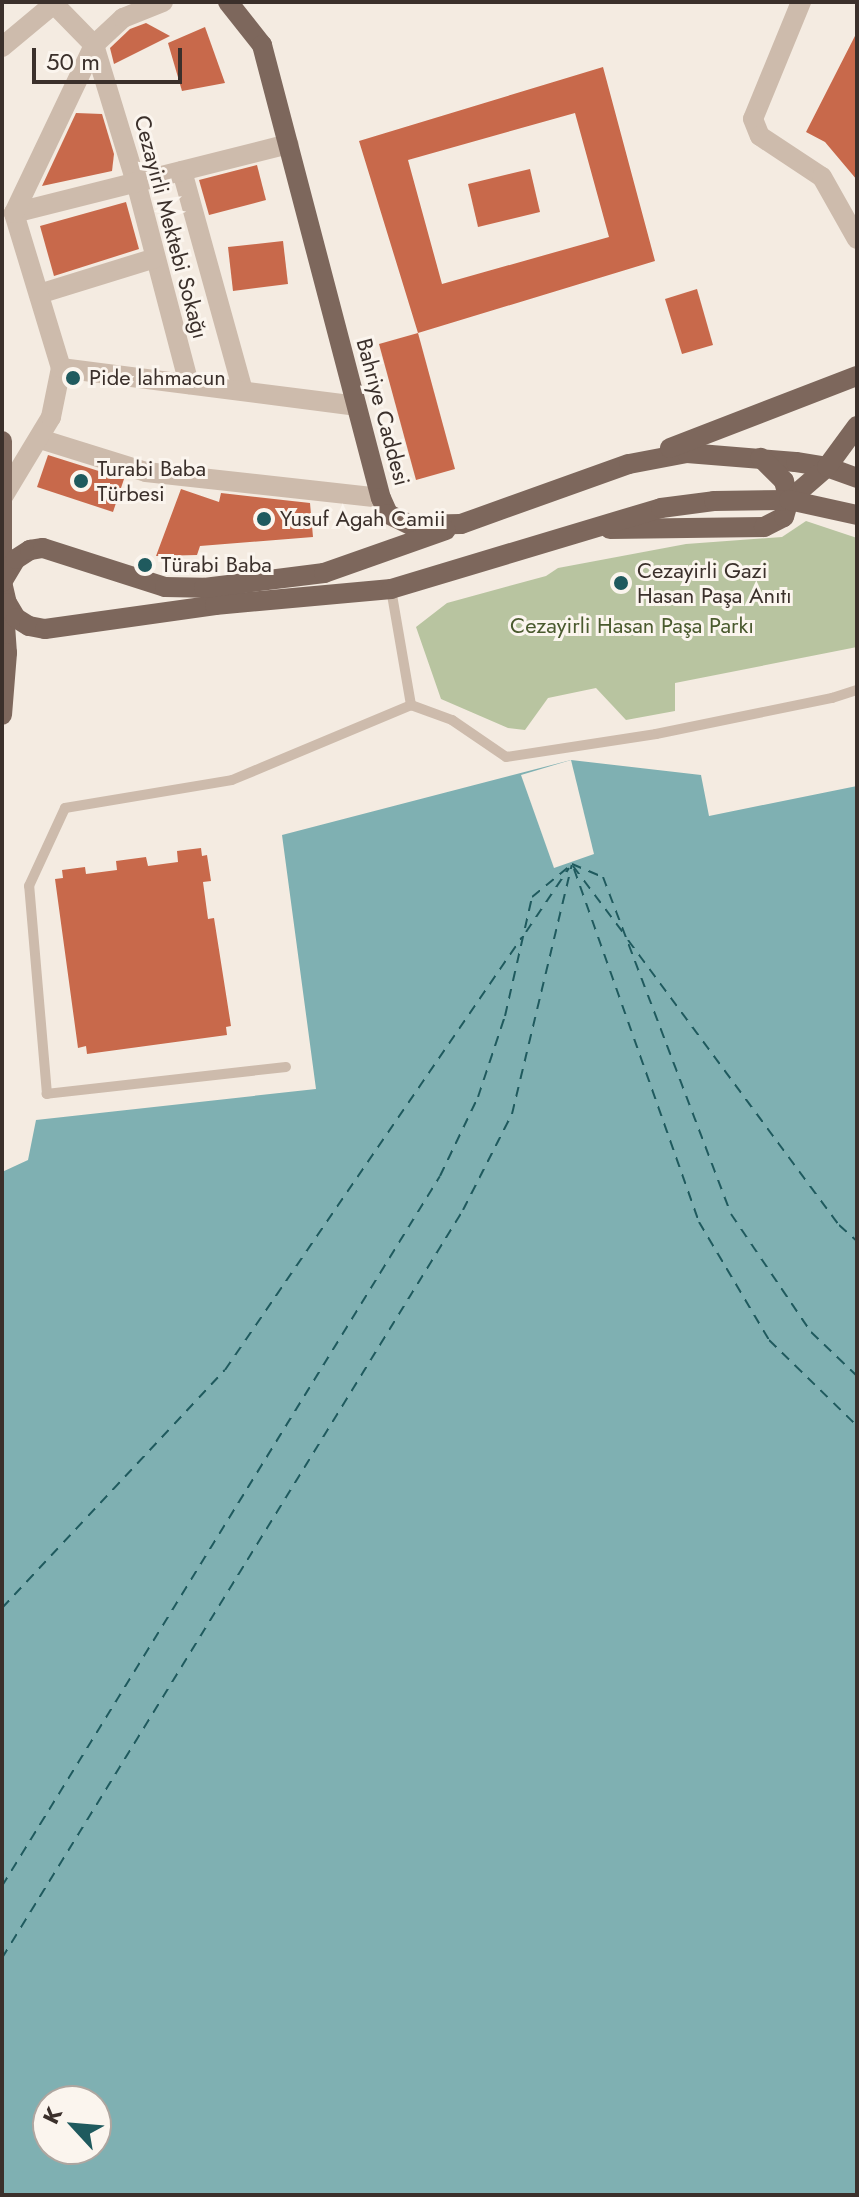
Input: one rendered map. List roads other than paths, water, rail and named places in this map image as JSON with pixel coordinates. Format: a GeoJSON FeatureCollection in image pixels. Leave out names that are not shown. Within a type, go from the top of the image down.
{"type":"FeatureCollection","features":[{"type":"Feature","properties":{"kind":"main road","name":"Bahriye Caddesi"},"geometry":{"type":"LineString","coordinates":[[228,2],[262,45],[356,406],[388,514],[411,525],[461,524],[629,464],[687,453],[827,467],[857,478]]}},
{"type":"Feature","properties":{"kind":"main road"},"geometry":{"type":"LineString","coordinates":[[629,464],[857,376]]}},
{"type":"Feature","properties":{"kind":"main road"},"geometry":{"type":"LineString","coordinates":[[789,500],[827,467],[857,426]]}},
{"type":"Feature","properties":{"kind":"main road"},"geometry":{"type":"LineString","coordinates":[[2,711],[7,653],[2,582],[3,453]]}},
{"type":"Feature","properties":{"kind":"main road"},"geometry":{"type":"LineString","coordinates":[[590,529],[764,527],[784,517],[789,500],[784,481],[761,458]]}},
{"type":"Feature","properties":{"kind":"main road"},"geometry":{"type":"LineString","coordinates":[[461,524],[324,573],[204,588],[165,587],[43,548],[16,559],[2,582],[7,603],[16,618],[29,626],[45,629],[215,605],[391,589],[661,508],[714,501],[789,500],[857,515]]}},
{"type":"Feature","properties":{"kind":"main road"},"geometry":{"type":"LineString","coordinates":[[7,653],[45,629]]}},
{"type":"Feature","properties":{"kind":"street"},"geometry":{"type":"LineString","coordinates":[[4,495],[51,417],[61,368],[14,213],[94,45],[123,18],[163,2]]}},
{"type":"Feature","properties":{"kind":"street"},"geometry":{"type":"LineString","coordinates":[[801,2],[753,119],[760,136],[822,177],[857,239]]}},
{"type":"Feature","properties":{"kind":"street"},"geometry":{"type":"LineString","coordinates":[[2,47],[55,3]]}},
{"type":"Feature","properties":{"kind":"street","name":"Cezayirli Mektebi Sokağı"},"geometry":{"type":"LineString","coordinates":[[55,3],[94,45],[136,182],[189,384]]}},
{"type":"Feature","properties":{"kind":"street"},"geometry":{"type":"LineString","coordinates":[[14,213],[288,144]]}},
{"type":"Feature","properties":{"kind":"street"},"geometry":{"type":"LineString","coordinates":[[182,171],[243,391]]}},
{"type":"Feature","properties":{"kind":"street"},"geometry":{"type":"LineString","coordinates":[[39,294],[155,258]]}},
{"type":"Feature","properties":{"kind":"street"},"geometry":{"type":"LineString","coordinates":[[61,368],[356,406]]}},
{"type":"Feature","properties":{"kind":"street"},"geometry":{"type":"LineString","coordinates":[[40,439],[146,472],[381,498]]}},
{"type":"Feature","properties":{"kind":"lane"},"geometry":{"type":"LineString","coordinates":[[391,589],[411,705]]}},
{"type":"Feature","properties":{"kind":"lane"},"geometry":{"type":"LineString","coordinates":[[286,1067],[47,1094],[29,886],[65,808],[232,780],[411,705],[452,720],[506,757],[656,734],[832,698],[857,690]]}},
{"type":"Feature","properties":{"kind":"water"},"geometry":{"type":"Polygon","coordinates":[[[571,760],[701,775],[709,816],[857,786],[857,2195],[2,2195],[2,1172],[28,1160],[36,1120],[316,1089],[282,835],[571,760]]]}},
{"type":"Feature","properties":{"kind":"place","name":"Pide lahmacun"},"geometry":{"type":"Point","coordinates":[73,378]}},
{"type":"Feature","properties":{"kind":"place","name":"Turabi Baba Türbesi"},"geometry":{"type":"Point","coordinates":[81,481]}},
{"type":"Feature","properties":{"kind":"place","name":"Yusuf Agah Camii"},"geometry":{"type":"Point","coordinates":[264,519]}},
{"type":"Feature","properties":{"kind":"place","name":"Türabi Baba"},"geometry":{"type":"Point","coordinates":[145,565]}},
{"type":"Feature","properties":{"kind":"place","name":"Cezayirli Gazi Hasan Paşa Anıtı"},"geometry":{"type":"Point","coordinates":[621,583]}},
{"type":"Feature","properties":{"kind":"park label","name":"Cezayirli Hasan Paşa Parkı"},"geometry":{"type":"Point","coordinates":[632,626]}}]}
